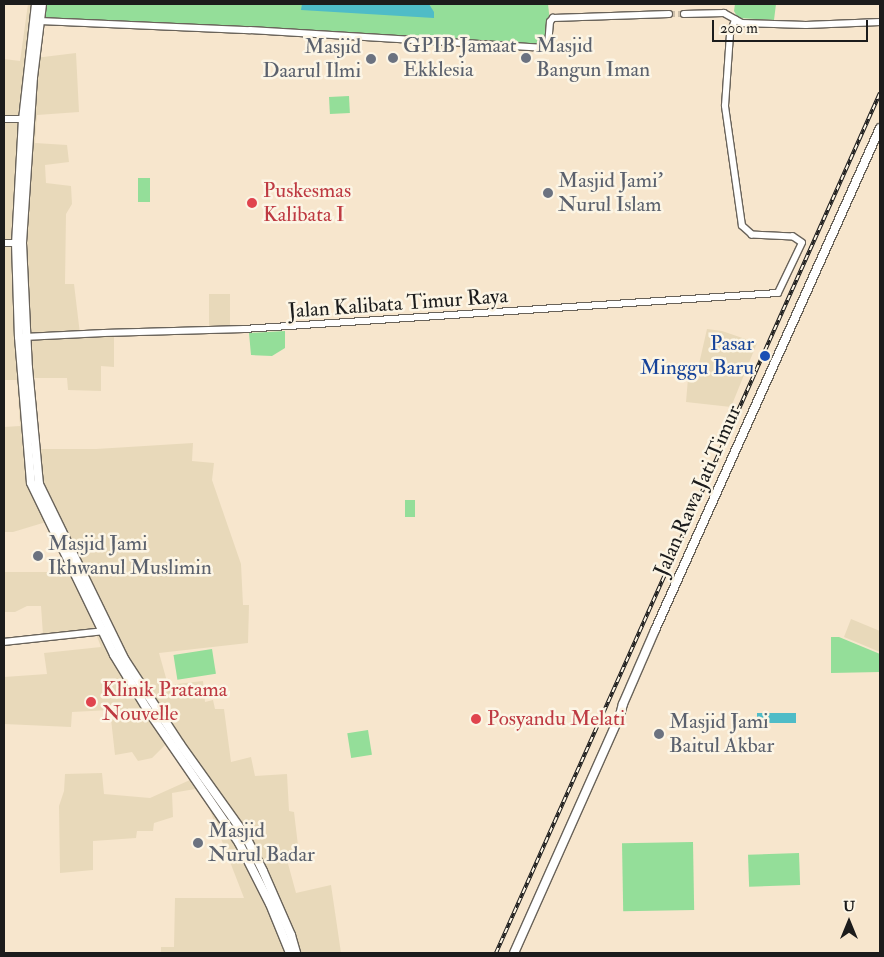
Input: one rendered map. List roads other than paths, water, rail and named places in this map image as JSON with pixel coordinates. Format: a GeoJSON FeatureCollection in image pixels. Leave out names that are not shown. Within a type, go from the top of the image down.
{"type":"FeatureCollection","features":[{"type":"Feature","properties":{"kind":"main road"},"geometry":{"type":"LineString","coordinates":[[36,4],[21,119],[16,243],[28,454],[33,490],[104,632],[141,700],[239,843],[281,928],[290,953]]}},
{"type":"Feature","properties":{"kind":"main road"},"geometry":{"type":"LineString","coordinates":[[16,243],[42,4]]}},
{"type":"Feature","properties":{"kind":"main road","name":"Jalan Rawa Jati Timur"},"geometry":{"type":"LineString","coordinates":[[514,953],[880,128]]}},
{"type":"Feature","properties":{"kind":"main road"},"geometry":{"type":"LineString","coordinates":[[104,632],[245,835],[291,935],[296,953]]}},
{"type":"Feature","properties":{"kind":"main road","name":"Jalan Rawa Jati Timur"},"geometry":{"type":"LineString","coordinates":[[509,953],[616,713],[623,704]]}},
{"type":"Feature","properties":{"kind":"street"},"geometry":{"type":"LineString","coordinates":[[684,14],[724,13],[742,24],[806,25],[880,22]]}},
{"type":"Feature","properties":{"kind":"street"},"geometry":{"type":"LineString","coordinates":[[40,21],[250,30],[545,48],[548,46],[550,22],[553,18],[669,14]]}},
{"type":"Feature","properties":{"kind":"street","name":"Jalan Kalibata Timur Raya"},"geometry":{"type":"LineString","coordinates":[[22,337],[264,328],[431,315],[526,312],[652,300],[778,293],[802,242],[793,237],[752,235],[742,226],[725,106],[730,34],[735,20]]}},
{"type":"Feature","properties":{"kind":"street"},"geometry":{"type":"LineString","coordinates":[[7,119],[21,119]]}},
{"type":"Feature","properties":{"kind":"street"},"geometry":{"type":"LineString","coordinates":[[4,243],[16,243]]}},
{"type":"Feature","properties":{"kind":"street"},"geometry":{"type":"LineString","coordinates":[[4,642],[104,632]]}},
{"type":"Feature","properties":{"kind":"water"},"geometry":{"type":"Polygon","coordinates":[[[302,4],[429,4],[434,12],[434,18],[301,10],[302,4]]]}},
{"type":"Feature","properties":{"kind":"water"},"geometry":{"type":"Polygon","coordinates":[[[757,713],[796,713],[796,723],[757,723],[757,713]]]}},
{"type":"Feature","properties":{"kind":"tunnel"},"geometry":{"type":"LineString","coordinates":[[669,14],[684,14]]}},
{"type":"Feature","properties":{"kind":"railway"},"geometry":{"type":"LineString","coordinates":[[496,953],[880,93]]}},
{"type":"Feature","properties":{"kind":"place","name":"GPIB Jamaat Ekklesia"},"geometry":{"type":"Point","coordinates":[393,58]}},
{"type":"Feature","properties":{"kind":"place","name":"Masjid Bangun Iman"},"geometry":{"type":"Point","coordinates":[526,58]}},
{"type":"Feature","properties":{"kind":"place","name":"Masjid Daarul Ilmi"},"geometry":{"type":"Point","coordinates":[371,59]}},
{"type":"Feature","properties":{"kind":"place","name":"Masjid Jami' Nurul Islam"},"geometry":{"type":"Point","coordinates":[548,193]}},
{"type":"Feature","properties":{"kind":"place","name":"Puskesmas Kalibata I"},"geometry":{"type":"Point","coordinates":[252,203]}},
{"type":"Feature","properties":{"kind":"place","name":"Pasar Minggu Baru"},"geometry":{"type":"Point","coordinates":[765,356]}},
{"type":"Feature","properties":{"kind":"place","name":"Masjid Jami Ikhwanul Muslimin"},"geometry":{"type":"Point","coordinates":[38,556]}},
{"type":"Feature","properties":{"kind":"place","name":"Klinik Pratama Nouvelle"},"geometry":{"type":"Point","coordinates":[91,702]}},
{"type":"Feature","properties":{"kind":"place","name":"Posyandu Melati"},"geometry":{"type":"Point","coordinates":[476,719]}},
{"type":"Feature","properties":{"kind":"place","name":"Masjid Jami Baitul Akbar"},"geometry":{"type":"Point","coordinates":[659,734]}},
{"type":"Feature","properties":{"kind":"place","name":"Masjid Nurul Badar"},"geometry":{"type":"Point","coordinates":[198,843]}}]}
